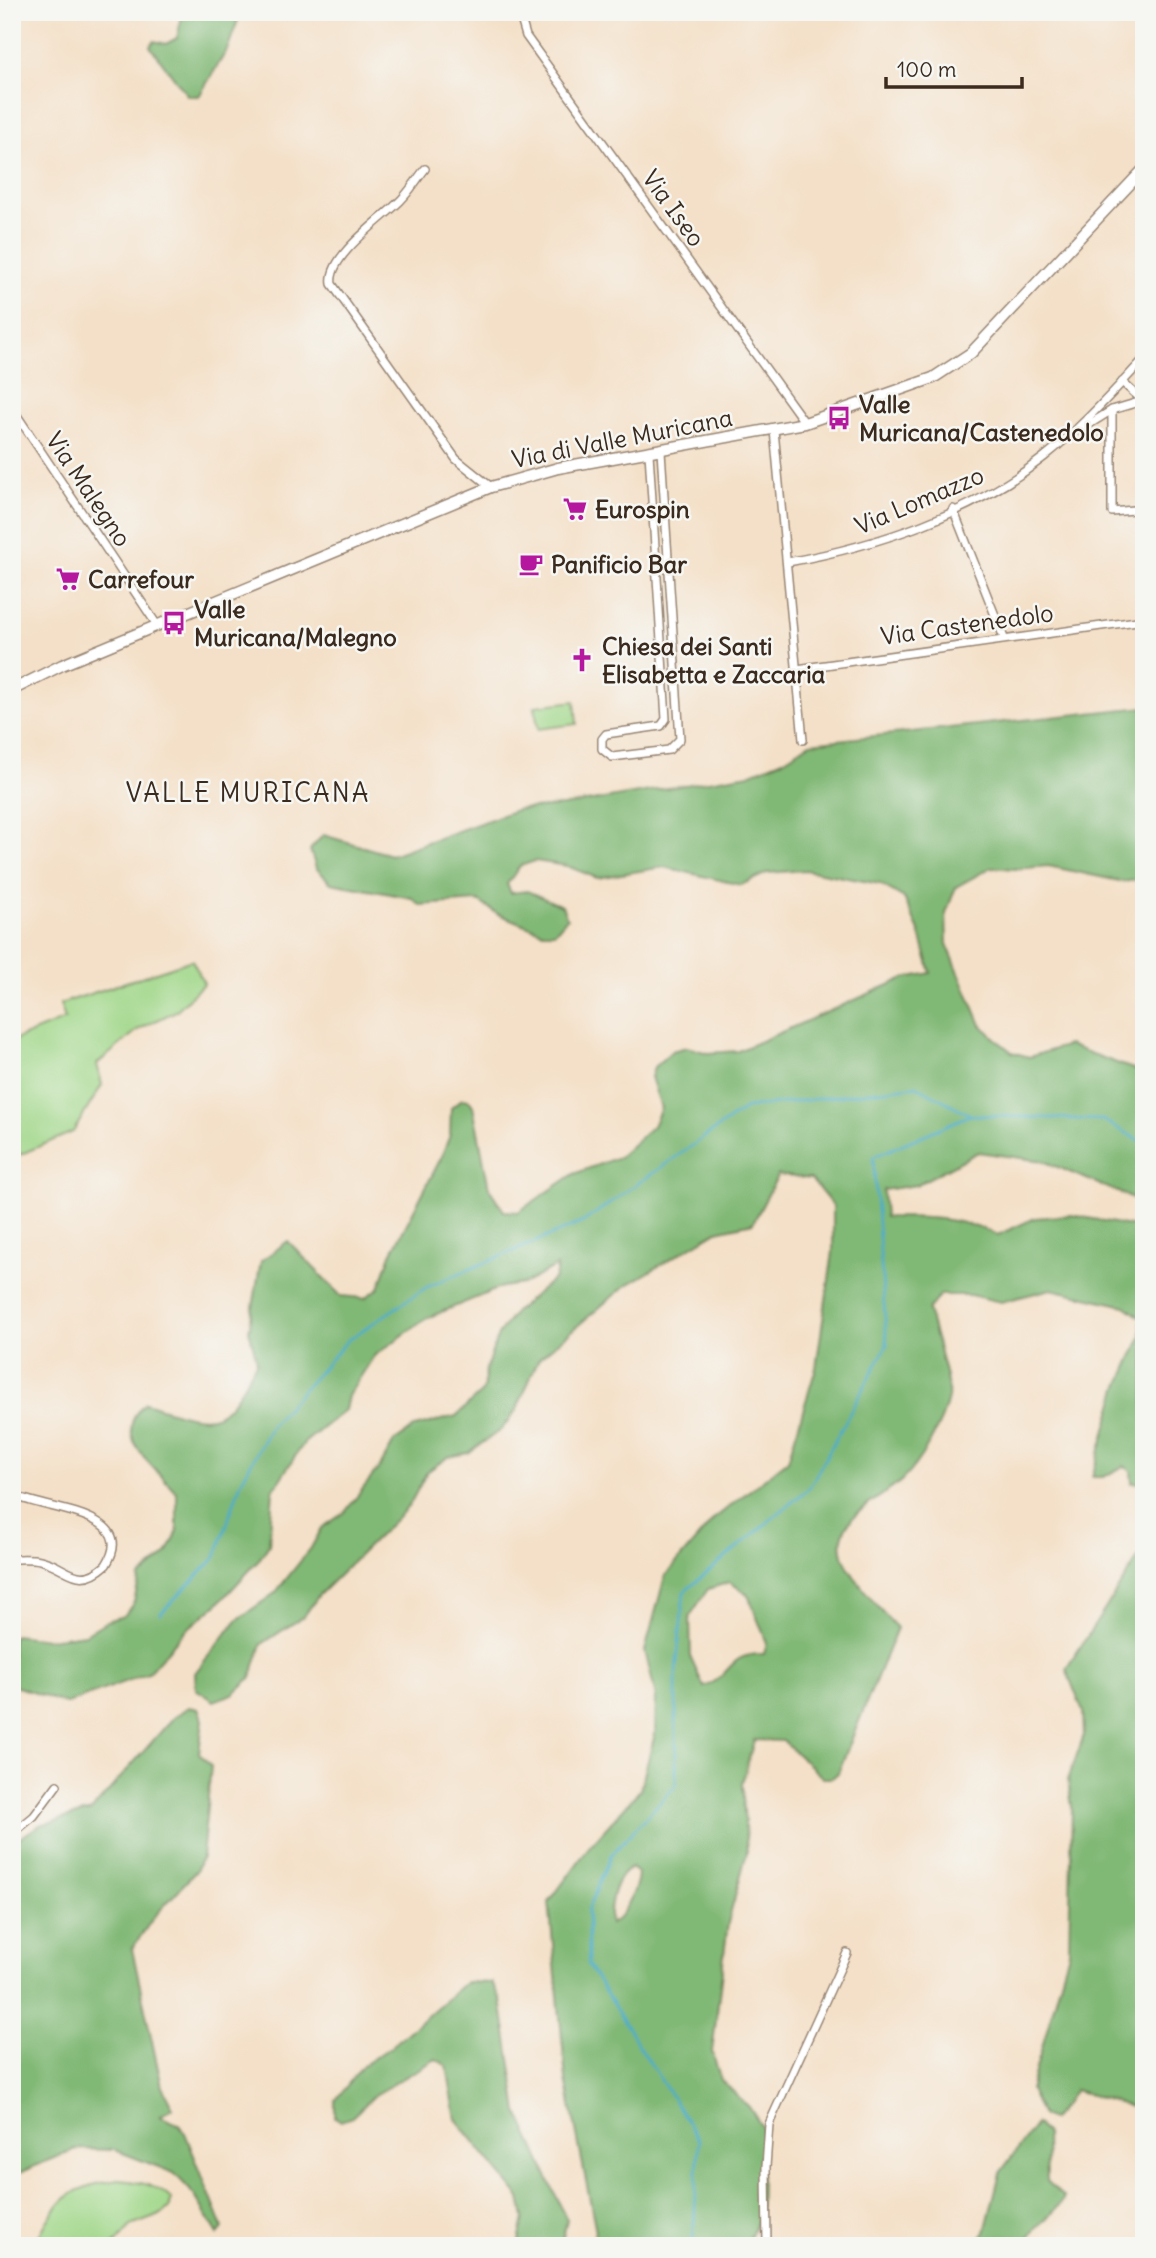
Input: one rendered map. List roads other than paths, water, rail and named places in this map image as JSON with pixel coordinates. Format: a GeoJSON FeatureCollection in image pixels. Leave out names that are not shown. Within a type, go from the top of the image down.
{"type":"FeatureCollection","features":[{"type":"Feature","properties":{"kind":"street","name":"Via Iseo"},"geometry":{"type":"LineString","coordinates":[[519,12],[522,28],[530,42],[805,423]]}},
{"type":"Feature","properties":{"kind":"street"},"geometry":{"type":"LineString","coordinates":[[425,169],[403,199],[342,256],[332,272],[332,284],[456,459],[491,486]]}},
{"type":"Feature","properties":{"kind":"street","name":"Via di Valle Muricana"},"geometry":{"type":"LineString","coordinates":[[12,690],[62,665],[491,486],[558,468],[805,423],[887,397],[953,367],[971,353],[1144,169]]}},
{"type":"Feature","properties":{"kind":"street","name":"Via Lomazzo"},"geometry":{"type":"LineString","coordinates":[[788,562],[858,547],[953,509],[1023,472],[1070,435],[1144,359]]}},
{"type":"Feature","properties":{"kind":"street"},"geometry":{"type":"LineString","coordinates":[[1122,382],[1143,401]]}},
{"type":"Feature","properties":{"kind":"street"},"geometry":{"type":"LineString","coordinates":[[1070,435],[1112,410],[1143,401]]}},
{"type":"Feature","properties":{"kind":"street","name":"Via Malegno"},"geometry":{"type":"LineString","coordinates":[[12,408],[157,625]]}},
{"type":"Feature","properties":{"kind":"street"},"geometry":{"type":"LineString","coordinates":[[1112,410],[1112,512],[1144,509]]}},
{"type":"Feature","properties":{"kind":"street"},"geometry":{"type":"LineString","coordinates":[[774,430],[803,740]]}},
{"type":"Feature","properties":{"kind":"street"},"geometry":{"type":"LineString","coordinates":[[649,453],[666,721],[661,726],[606,734],[602,739],[602,749],[612,757],[669,750],[680,739],[661,451]]}},
{"type":"Feature","properties":{"kind":"street"},"geometry":{"type":"LineString","coordinates":[[953,509],[1004,638]]}},
{"type":"Feature","properties":{"kind":"street","name":"Via Castenedolo"},"geometry":{"type":"LineString","coordinates":[[797,668],[1144,620]]}},
{"type":"Feature","properties":{"kind":"street"},"geometry":{"type":"LineString","coordinates":[[12,1494],[28,1502],[98,1521],[107,1531],[112,1546],[106,1565],[86,1577],[69,1574],[42,1560],[12,1559]]}},
{"type":"Feature","properties":{"kind":"street"},"geometry":{"type":"LineString","coordinates":[[12,1834],[34,1816],[57,1785]]}},
{"type":"Feature","properties":{"kind":"street"},"geometry":{"type":"LineString","coordinates":[[767,2246],[766,2167],[769,2124],[847,1953]]}},
{"type":"Feature","properties":{"kind":"waterway"},"geometry":{"type":"LineString","coordinates":[[160,1614],[216,1557],[241,1482],[272,1424],[348,1340],[427,1287],[583,1222],[746,1108],[917,1086],[969,1114]]}},
{"type":"Feature","properties":{"kind":"waterway"},"geometry":{"type":"LineString","coordinates":[[689,2246],[693,2241],[699,2140],[588,1965],[588,1910],[611,1855],[676,1785],[676,1671],[684,1592],[809,1488],[887,1345],[873,1157],[970,1115],[1103,1120],[1144,1143]]}},
{"type":"Feature","properties":{"kind":"place","name":"Valle Muricana/Castenedolo"},"geometry":{"type":"Point","coordinates":[839,418]}},
{"type":"Feature","properties":{"kind":"place","name":"Eurospin"},"geometry":{"type":"Point","coordinates":[575,509]}},
{"type":"Feature","properties":{"kind":"place","name":"Panificio Bar"},"geometry":{"type":"Point","coordinates":[531,564]}},
{"type":"Feature","properties":{"kind":"place","name":"Carrefour"},"geometry":{"type":"Point","coordinates":[68,579]}},
{"type":"Feature","properties":{"kind":"place","name":"Valle Muricana/Malegno"},"geometry":{"type":"Point","coordinates":[174,623]}},
{"type":"Feature","properties":{"kind":"place","name":"Chiesa dei Santi Elisabetta e Zaccaria"},"geometry":{"type":"Point","coordinates":[582,660]}},
{"type":"Feature","properties":{"kind":"district","name":"VALLE MURICANA"},"geometry":{"type":"Point","coordinates":[248,792]}}]}
